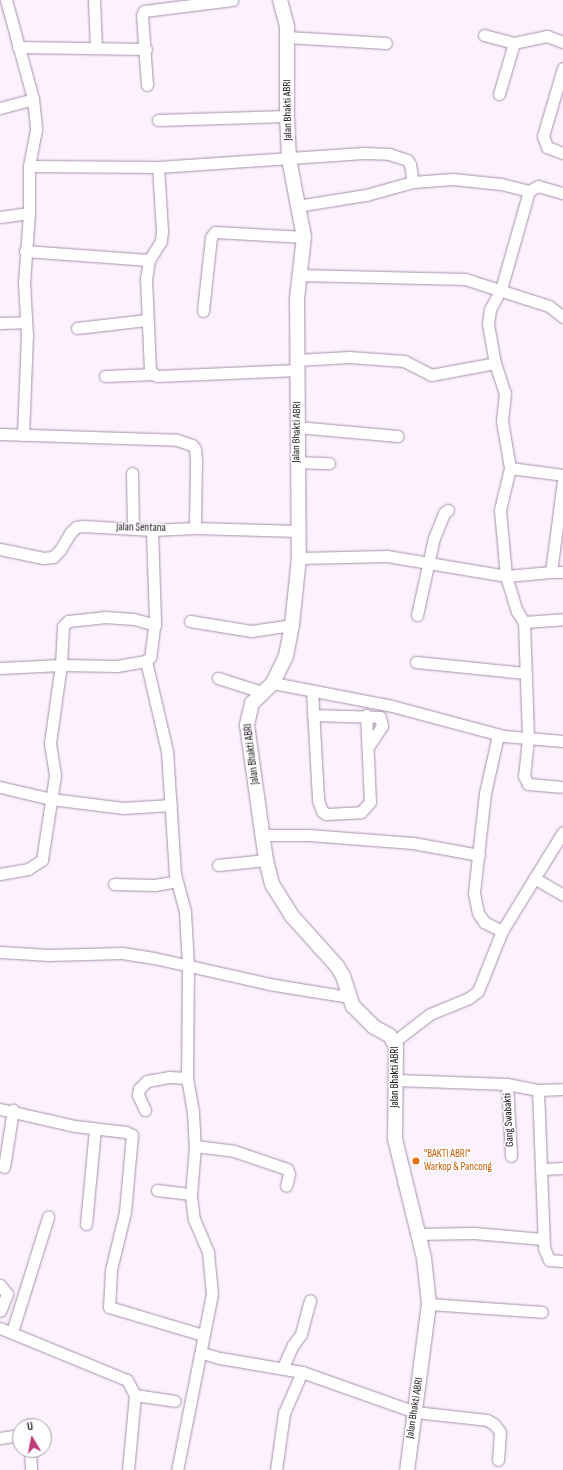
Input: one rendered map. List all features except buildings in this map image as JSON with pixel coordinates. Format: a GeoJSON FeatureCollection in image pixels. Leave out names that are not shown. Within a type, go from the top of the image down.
{"type":"FeatureCollection","features":[{"type":"Feature","properties":{"kind":"street"},"geometry":{"type":"LineString","coordinates":[[6,0],[33,99],[36,130],[29,166],[29,213],[25,251],[24,322],[27,367],[23,435]]}},
{"type":"Feature","properties":{"kind":"street"},"geometry":{"type":"LineString","coordinates":[[94,0],[96,47]]}},
{"type":"Feature","properties":{"kind":"street"},"geometry":{"type":"LineString","coordinates":[[147,85],[146,49],[142,15],[144,11],[232,0]]}},
{"type":"Feature","properties":{"kind":"street","name":"Jalan Bhakti ABRI"},"geometry":{"type":"LineString","coordinates":[[280,0],[284,10],[287,38],[286,116],[290,159],[304,237],[299,275],[297,365],[296,462],[299,558],[292,625],[286,656],[268,687],[252,703],[247,725],[262,835],[272,884],[280,900],[337,966],[343,976],[348,997],[362,1017],[394,1041],[396,1080],[395,1139],[428,1279],[429,1304],[407,1470]]}},
{"type":"Feature","properties":{"kind":"street"},"geometry":{"type":"LineString","coordinates":[[484,35],[514,43],[547,36],[563,42]]}},
{"type":"Feature","properties":{"kind":"street"},"geometry":{"type":"LineString","coordinates":[[287,38],[386,43]]}},
{"type":"Feature","properties":{"kind":"street"},"geometry":{"type":"LineString","coordinates":[[499,94],[514,43]]}},
{"type":"Feature","properties":{"kind":"street"},"geometry":{"type":"LineString","coordinates":[[18,47],[96,47],[146,49]]}},
{"type":"Feature","properties":{"kind":"street"},"geometry":{"type":"LineString","coordinates":[[563,68],[543,136],[547,147],[563,153]]}},
{"type":"Feature","properties":{"kind":"street"},"geometry":{"type":"LineString","coordinates":[[0,108],[33,99]]}},
{"type":"Feature","properties":{"kind":"street"},"geometry":{"type":"LineString","coordinates":[[158,120],[286,116]]}},
{"type":"Feature","properties":{"kind":"street"},"geometry":{"type":"LineString","coordinates":[[29,166],[158,167],[364,153],[389,154],[407,160],[410,164],[413,182]]}},
{"type":"Feature","properties":{"kind":"street"},"geometry":{"type":"LineString","coordinates":[[153,374],[150,369],[146,279],[149,260],[161,241],[162,231],[158,167]]}},
{"type":"Feature","properties":{"kind":"street"},"geometry":{"type":"LineString","coordinates":[[298,206],[366,195],[413,182],[453,179],[501,184],[529,191],[538,186],[563,193]]}},
{"type":"Feature","properties":{"kind":"street"},"geometry":{"type":"LineString","coordinates":[[529,191],[501,289],[490,310],[488,324],[495,363],[505,393],[502,421],[510,468],[500,510],[506,576],[517,611],[524,622],[524,673],[528,739],[525,781],[528,784],[560,787]]}},
{"type":"Feature","properties":{"kind":"street"},"geometry":{"type":"LineString","coordinates":[[0,217],[29,213]]}},
{"type":"Feature","properties":{"kind":"street"},"geometry":{"type":"LineString","coordinates":[[203,311],[211,237],[215,232],[304,237]]}},
{"type":"Feature","properties":{"kind":"street"},"geometry":{"type":"LineString","coordinates":[[25,251],[149,260]]}},
{"type":"Feature","properties":{"kind":"street"},"geometry":{"type":"LineString","coordinates":[[299,275],[465,279],[501,289],[549,306],[563,317]]}},
{"type":"Feature","properties":{"kind":"street"},"geometry":{"type":"LineString","coordinates":[[77,328],[147,320]]}},
{"type":"Feature","properties":{"kind":"street"},"geometry":{"type":"LineString","coordinates":[[0,323],[24,322]]}},
{"type":"Feature","properties":{"kind":"street"},"geometry":{"type":"LineString","coordinates":[[105,376],[153,374],[157,376],[297,365],[349,357],[404,361],[431,375],[495,363]]}},
{"type":"Feature","properties":{"kind":"street"},"geometry":{"type":"LineString","coordinates":[[297,427],[398,436]]}},
{"type":"Feature","properties":{"kind":"street"},"geometry":{"type":"LineString","coordinates":[[0,435],[177,440],[192,444],[195,449],[195,528]]}},
{"type":"Feature","properties":{"kind":"street"},"geometry":{"type":"LineString","coordinates":[[296,462],[329,463]]}},
{"type":"Feature","properties":{"kind":"street"},"geometry":{"type":"LineString","coordinates":[[510,468],[563,475]]}},
{"type":"Feature","properties":{"kind":"street"},"geometry":{"type":"LineString","coordinates":[[132,473],[133,529]]}},
{"type":"Feature","properties":{"kind":"street"},"geometry":{"type":"LineString","coordinates":[[551,572],[563,481]]}},
{"type":"Feature","properties":{"kind":"street"},"geometry":{"type":"LineString","coordinates":[[417,615],[428,561],[441,518],[448,510]]}},
{"type":"Feature","properties":{"kind":"street","name":"Jalan Sentana"},"geometry":{"type":"LineString","coordinates":[[0,549],[43,558],[53,557],[60,550],[76,527],[152,530],[195,528],[298,531]]}},
{"type":"Feature","properties":{"kind":"street"},"geometry":{"type":"LineString","coordinates":[[0,668],[61,665],[117,666],[146,661],[150,657],[155,625],[152,530]]}},
{"type":"Feature","properties":{"kind":"street"},"geometry":{"type":"LineString","coordinates":[[299,558],[387,556],[428,561],[506,576],[563,572]]}},
{"type":"Feature","properties":{"kind":"street"},"geometry":{"type":"LineString","coordinates":[[0,874],[28,869],[42,860],[52,799],[54,772],[50,743],[61,665],[62,629],[68,621],[104,618],[134,619],[155,625]]}},
{"type":"Feature","properties":{"kind":"street"},"geometry":{"type":"LineString","coordinates":[[524,622],[563,618]]}},
{"type":"Feature","properties":{"kind":"street"},"geometry":{"type":"LineString","coordinates":[[190,621],[251,631],[292,625]]}},
{"type":"Feature","properties":{"kind":"street"},"geometry":{"type":"LineString","coordinates":[[146,661],[167,751],[176,880],[184,912],[188,966],[187,1078],[193,1112],[195,1146],[191,1194],[194,1219],[208,1252],[211,1271],[211,1304],[203,1335],[202,1353],[177,1470]]}},
{"type":"Feature","properties":{"kind":"street"},"geometry":{"type":"LineString","coordinates":[[416,662],[524,673]]}},
{"type":"Feature","properties":{"kind":"street"},"geometry":{"type":"LineString","coordinates":[[218,678],[268,687],[312,690],[392,706],[498,735],[528,739],[563,741]]}},
{"type":"Feature","properties":{"kind":"street"},"geometry":{"type":"LineString","coordinates":[[312,690],[318,800],[322,811],[326,814],[361,812],[370,802],[369,745],[366,715]]}},
{"type":"Feature","properties":{"kind":"street"},"geometry":{"type":"LineString","coordinates":[[313,716],[366,715],[380,717],[382,726],[369,745]]}},
{"type":"Feature","properties":{"kind":"street"},"geometry":{"type":"LineString","coordinates":[[498,735],[489,768],[475,901],[484,922],[502,931]]}},
{"type":"Feature","properties":{"kind":"street"},"geometry":{"type":"LineString","coordinates":[[0,787],[52,799],[123,808],[171,805]]}},
{"type":"Feature","properties":{"kind":"street"},"geometry":{"type":"LineString","coordinates":[[394,1041],[430,1014],[470,998],[478,991],[502,931],[563,832]]}},
{"type":"Feature","properties":{"kind":"street"},"geometry":{"type":"LineString","coordinates":[[262,835],[309,835],[412,843],[479,855]]}},
{"type":"Feature","properties":{"kind":"street"},"geometry":{"type":"LineString","coordinates":[[218,865],[266,860]]}},
{"type":"Feature","properties":{"kind":"street"},"geometry":{"type":"LineString","coordinates":[[534,878],[563,895]]}},
{"type":"Feature","properties":{"kind":"street"},"geometry":{"type":"LineString","coordinates":[[114,884],[155,884],[176,880]]}},
{"type":"Feature","properties":{"kind":"street"},"geometry":{"type":"LineString","coordinates":[[0,952],[49,955],[122,953],[269,984],[348,997]]}},
{"type":"Feature","properties":{"kind":"street"},"geometry":{"type":"LineString","coordinates":[[145,1110],[138,1095],[139,1089],[147,1081],[169,1077],[187,1078]]}},
{"type":"Feature","properties":{"kind":"street"},"geometry":{"type":"LineString","coordinates":[[396,1080],[508,1084],[538,1090],[563,1089]]}},
{"type":"Feature","properties":{"kind":"street","name":"Gang Swabakti"},"geometry":{"type":"LineString","coordinates":[[508,1084],[511,1156]]}},
{"type":"Feature","properties":{"kind":"street"},"geometry":{"type":"LineString","coordinates":[[538,1090],[542,1169],[543,1239],[549,1260],[563,1261]]}},
{"type":"Feature","properties":{"kind":"street"},"geometry":{"type":"LineString","coordinates":[[0,1109],[13,1110],[95,1129],[126,1132],[133,1137],[125,1212],[111,1270],[109,1307],[203,1335]]}},
{"type":"Feature","properties":{"kind":"street"},"geometry":{"type":"LineString","coordinates":[[4,1167],[13,1110]]}},
{"type":"Feature","properties":{"kind":"street"},"geometry":{"type":"LineString","coordinates":[[86,1224],[95,1129]]}},
{"type":"Feature","properties":{"kind":"street"},"geometry":{"type":"LineString","coordinates":[[195,1146],[234,1152],[287,1169],[289,1174],[286,1186]]}},
{"type":"Feature","properties":{"kind":"street"},"geometry":{"type":"LineString","coordinates":[[542,1169],[563,1168]]}},
{"type":"Feature","properties":{"kind":"street"},"geometry":{"type":"LineString","coordinates":[[156,1190],[191,1194]]}},
{"type":"Feature","properties":{"kind":"street"},"geometry":{"type":"LineString","coordinates":[[12,1332],[48,1217]]}},
{"type":"Feature","properties":{"kind":"street"},"geometry":{"type":"LineString","coordinates":[[418,1234],[474,1233],[543,1239]]}},
{"type":"Feature","properties":{"kind":"street"},"geometry":{"type":"LineString","coordinates":[[0,1285],[7,1294],[0,1311]]}},
{"type":"Feature","properties":{"kind":"street"},"geometry":{"type":"LineString","coordinates":[[284,1367],[292,1345],[301,1334],[310,1300]]}},
{"type":"Feature","properties":{"kind":"street"},"geometry":{"type":"LineString","coordinates":[[429,1304],[542,1312]]}},
{"type":"Feature","properties":{"kind":"street"},"geometry":{"type":"LineString","coordinates":[[0,1328],[127,1380],[135,1395],[128,1470]]}},
{"type":"Feature","properties":{"kind":"street"},"geometry":{"type":"LineString","coordinates":[[202,1353],[220,1358],[284,1367],[415,1412],[486,1420],[494,1424],[500,1432],[498,1460]]}},
{"type":"Feature","properties":{"kind":"street"},"geometry":{"type":"LineString","coordinates":[[276,1470],[284,1413],[302,1372]]}},
{"type":"Feature","properties":{"kind":"street"},"geometry":{"type":"LineString","coordinates":[[135,1395],[175,1401]]}},
{"type":"Feature","properties":{"kind":"street"},"geometry":{"type":"LineString","coordinates":[[0,1438],[12,1436]]}},
{"type":"Feature","properties":{"kind":"street"},"geometry":{"type":"LineString","coordinates":[[30,1458],[30,1470]]}},
{"type":"Feature","properties":{"kind":"place","name":"\"BAKTI ABRI\" Warkop & Pancong"},"geometry":{"type":"Point","coordinates":[416,1161]}}]}
